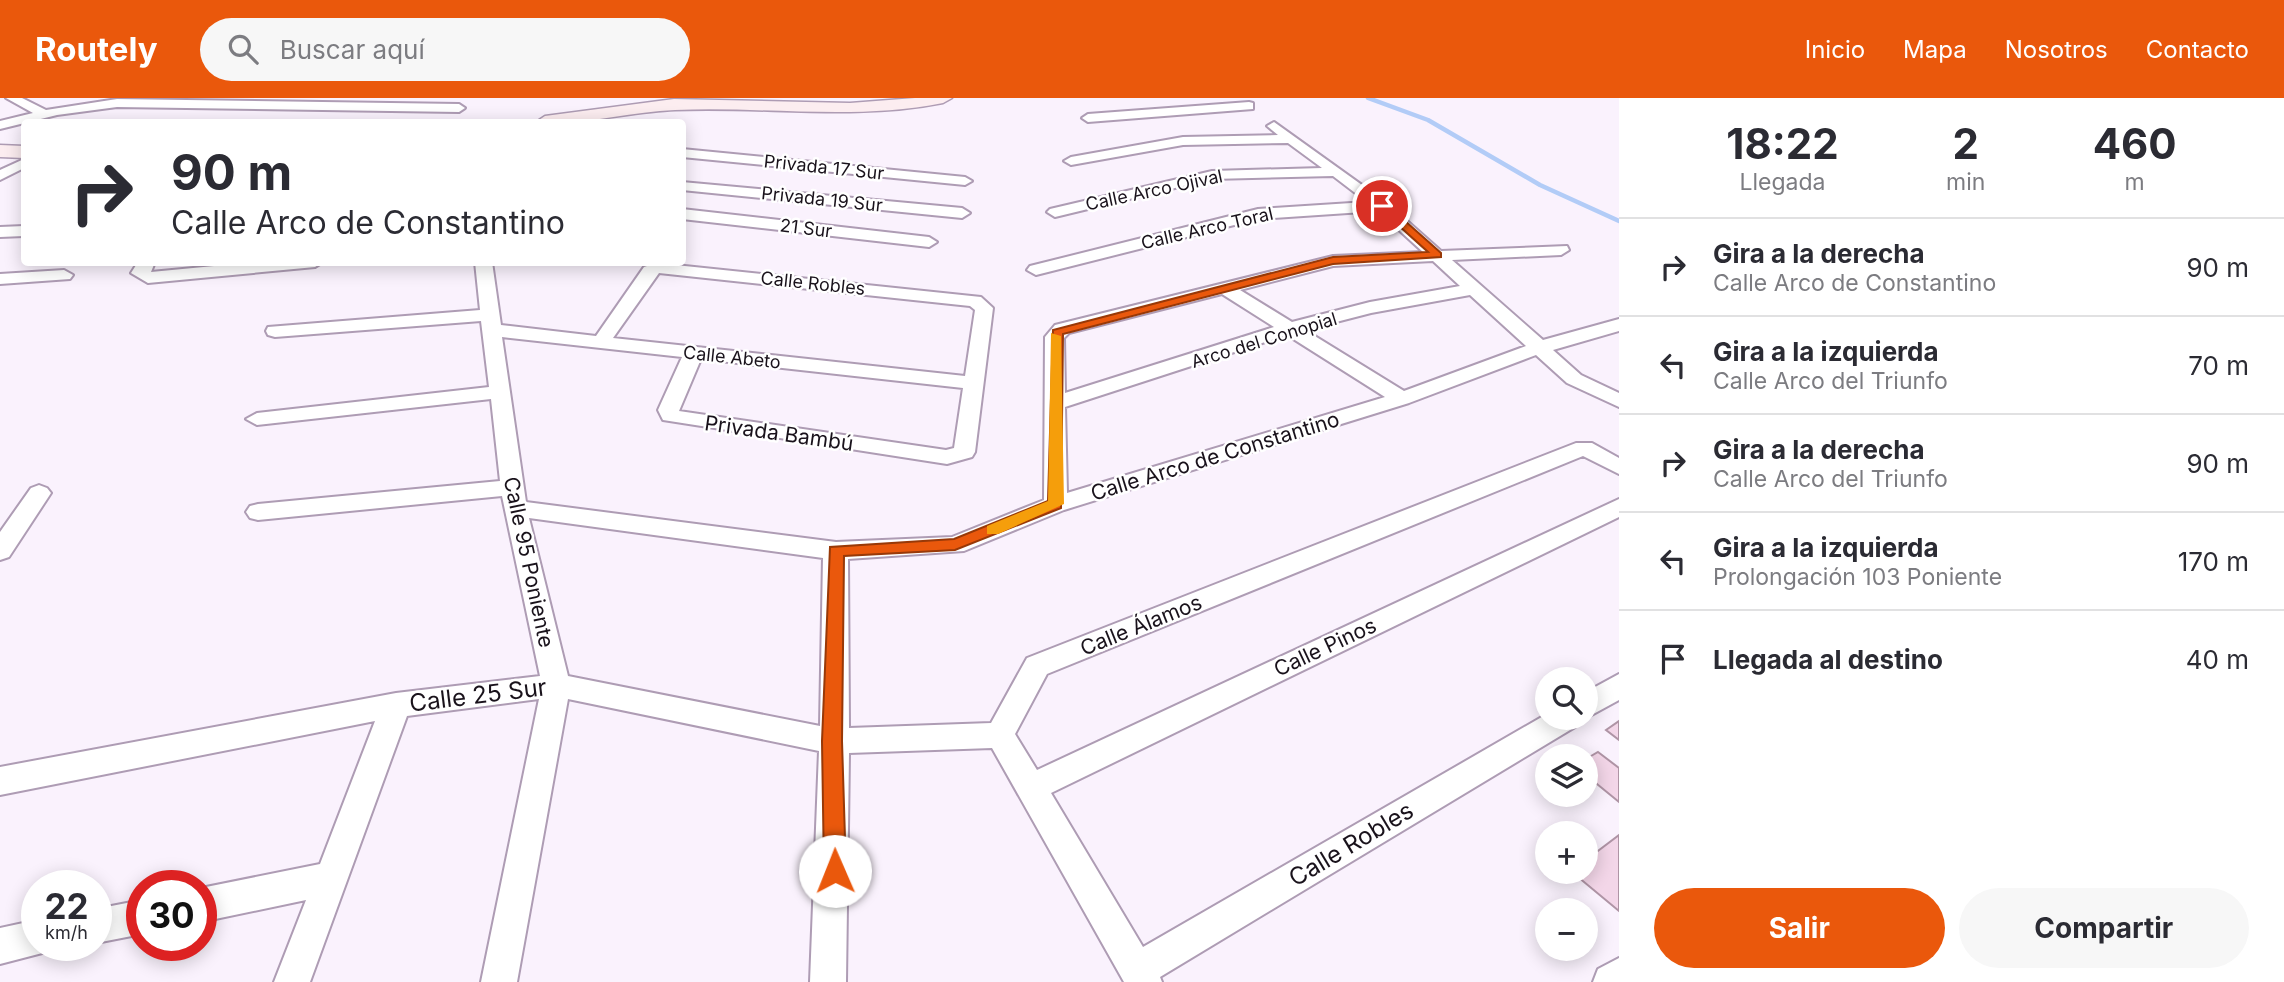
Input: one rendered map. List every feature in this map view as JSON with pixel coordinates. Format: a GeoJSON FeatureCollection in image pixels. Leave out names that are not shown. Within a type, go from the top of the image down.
{"type":"FeatureCollection","features":[{"type":"Feature","properties":{"kind":"main road"},"geometry":{"type":"LineString","coordinates":[[564,119],[634,108],[689,104],[813,104],[850,113],[943,98]]}},
{"type":"Feature","properties":{"kind":"main road"},"geometry":{"type":"LineString","coordinates":[[607,119],[685,110],[850,113],[913,111],[964,100]]}},
{"type":"Feature","properties":{"kind":"street"},"geometry":{"type":"LineString","coordinates":[[12,98],[45,114]]}},
{"type":"Feature","properties":{"kind":"street"},"geometry":{"type":"LineString","coordinates":[[89,119],[107,101]]}},
{"type":"Feature","properties":{"kind":"street"},"geometry":{"type":"LineString","coordinates":[[25,119],[107,101],[443,107],[458,103]]}},
{"type":"Feature","properties":{"kind":"street"},"geometry":{"type":"LineString","coordinates":[[1088,118],[1244,102]]}},
{"type":"Feature","properties":{"kind":"street"},"geometry":{"type":"LineString","coordinates":[[286,119],[309,103]]}},
{"type":"Feature","properties":{"kind":"street"},"geometry":{"type":"LineString","coordinates":[[0,125],[21,120]]}},
{"type":"Feature","properties":{"kind":"street"},"geometry":{"type":"LineString","coordinates":[[1274,126],[1382,206],[1537,348],[1580,383],[1619,401]]}},
{"type":"Feature","properties":{"kind":"street"},"geometry":{"type":"LineString","coordinates":[[1071,161],[1182,141],[1291,139]]}},
{"type":"Feature","properties":{"kind":"street","name":"Privada 17 Sur"},"geometry":{"type":"LineString","coordinates":[[686,153],[965,181]]}},
{"type":"Feature","properties":{"kind":"street","name":"Calle Arco Ojival"},"geometry":{"type":"LineString","coordinates":[[1055,212],[1212,175],[1338,172]]}},
{"type":"Feature","properties":{"kind":"street","name":"Privada 19 Sur"},"geometry":{"type":"LineString","coordinates":[[686,186],[962,213]]}},
{"type":"Feature","properties":{"kind":"street","name":"Calle Arco Toral"},"geometry":{"type":"LineString","coordinates":[[1036,270],[1258,214],[1382,206]]}},
{"type":"Feature","properties":{"kind":"street","name":"21 Sur"},"geometry":{"type":"LineString","coordinates":[[686,214],[929,242]]}},
{"type":"Feature","properties":{"kind":"street"},"geometry":{"type":"LineString","coordinates":[[0,232],[21,231]]}},
{"type":"Feature","properties":{"kind":"street"},"geometry":{"type":"LineString","coordinates":[[1056,504],[1057,332],[1223,287],[1342,259],[1562,250]]}},
{"type":"Feature","properties":{"kind":"street"},"geometry":{"type":"LineString","coordinates":[[143,268],[148,278],[273,266]]}},
{"type":"Feature","properties":{"kind":"street","name":"Calle 95 Poniente"},"geometry":{"type":"LineString","coordinates":[[483,266],[513,498],[556,685],[499,982]]}},
{"type":"Feature","properties":{"kind":"street","name":"Calle Robles"},"geometry":{"type":"LineString","coordinates":[[601,342],[650,271],[656,268],[975,301],[984,308],[973,383]]}},
{"type":"Feature","properties":{"kind":"street"},"geometry":{"type":"LineString","coordinates":[[0,279],[64,275]]}},
{"type":"Feature","properties":{"kind":"street"},"geometry":{"type":"LineString","coordinates":[[1223,287],[1402,399]]}},
{"type":"Feature","properties":{"kind":"street","name":"Arco del Conopial"},"geometry":{"type":"LineString","coordinates":[[1056,403],[1292,330],[1419,295],[1474,289]]}},
{"type":"Feature","properties":{"kind":"street","name":"Calle Abeto"},"geometry":{"type":"LineString","coordinates":[[275,331],[490,322],[601,342],[973,383]]}},
{"type":"Feature","properties":{"kind":"street","name":"Calle Arco de Constantino"},"geometry":{"type":"LineString","coordinates":[[258,512],[513,498],[836,551],[955,545],[1056,504],[1402,399],[1537,348],[1619,324]]}},
{"type":"Feature","properties":{"kind":"street","name":"Privada Bambú"},"geometry":{"type":"LineString","coordinates":[[694,353],[668,410],[670,416],[947,457],[964,452],[973,383]]}},
{"type":"Feature","properties":{"kind":"street"},"geometry":{"type":"LineString","coordinates":[[257,419],[499,392]]}},
{"type":"Feature","properties":{"kind":"street","name":"Calle Álamos"},"geometry":{"type":"LineString","coordinates":[[1000,735],[1031,672],[1037,666],[1584,448],[1619,467]]}},
{"type":"Feature","properties":{"kind":"street"},"geometry":{"type":"LineString","coordinates":[[0,551],[40,493]]}},
{"type":"Feature","properties":{"kind":"street","name":"Calle Pinos"},"geometry":{"type":"LineString","coordinates":[[1030,788],[1619,507]]}},
{"type":"Feature","properties":{"kind":"street"},"geometry":{"type":"LineString","coordinates":[[828,982],[835,871],[832,741],[836,551]]}},
{"type":"Feature","properties":{"kind":"street","name":"Calle 25 Sur"},"geometry":{"type":"LineString","coordinates":[[0,781],[396,705],[556,685],[832,741],[1000,735]]}},
{"type":"Feature","properties":{"kind":"street"},"geometry":{"type":"LineString","coordinates":[[1598,699],[1619,686]]}},
{"type":"Feature","properties":{"kind":"street"},"geometry":{"type":"LineString","coordinates":[[292,982],[396,705]]}},
{"type":"Feature","properties":{"kind":"street","name":"Calle Robles"},"geometry":{"type":"LineString","coordinates":[[1141,976],[1545,730]]}},
{"type":"Feature","properties":{"kind":"street"},"geometry":{"type":"LineString","coordinates":[[1000,735],[1141,976]]}},
{"type":"Feature","properties":{"kind":"street"},"geometry":{"type":"LineString","coordinates":[[217,902],[331,878]]}},
{"type":"Feature","properties":{"kind":"street"},"geometry":{"type":"LineString","coordinates":[[0,946],[21,942]]}},
{"type":"Feature","properties":{"kind":"street"},"geometry":{"type":"LineString","coordinates":[[1611,982],[1619,976]]}},
{"type":"Feature","properties":{"kind":"building"},"geometry":{"type":"Polygon","coordinates":[[[1619,721],[1619,740],[1606,730],[1619,721]]]}},
{"type":"Feature","properties":{"kind":"building"},"geometry":{"type":"Polygon","coordinates":[[[1598,752],[1619,768],[1619,802],[1598,785],[1598,752]]]}},
{"type":"Feature","properties":{"kind":"building"},"geometry":{"type":"Polygon","coordinates":[[[1619,835],[1619,911],[1586,884],[1598,884],[1598,851],[1619,835]]]}},
{"type":"Feature","properties":{"kind":"waterway"},"geometry":{"type":"LineString","coordinates":[[1368,98],[1428,120],[1540,185],[1619,221]]}},
{"type":"Feature","properties":{"kind":"slow traffic"},"geometry":{"type":"LineString","coordinates":[[993,530],[1056,504],[1055,336]]}},
{"type":"Feature","properties":{"kind":"route"},"geometry":{"type":"LineString","coordinates":[[835,871],[832,741],[836,551],[955,545],[1056,504],[1054,337],[1057,332],[1223,287],[1333,261],[1437,255],[1382,206]]}}]}
